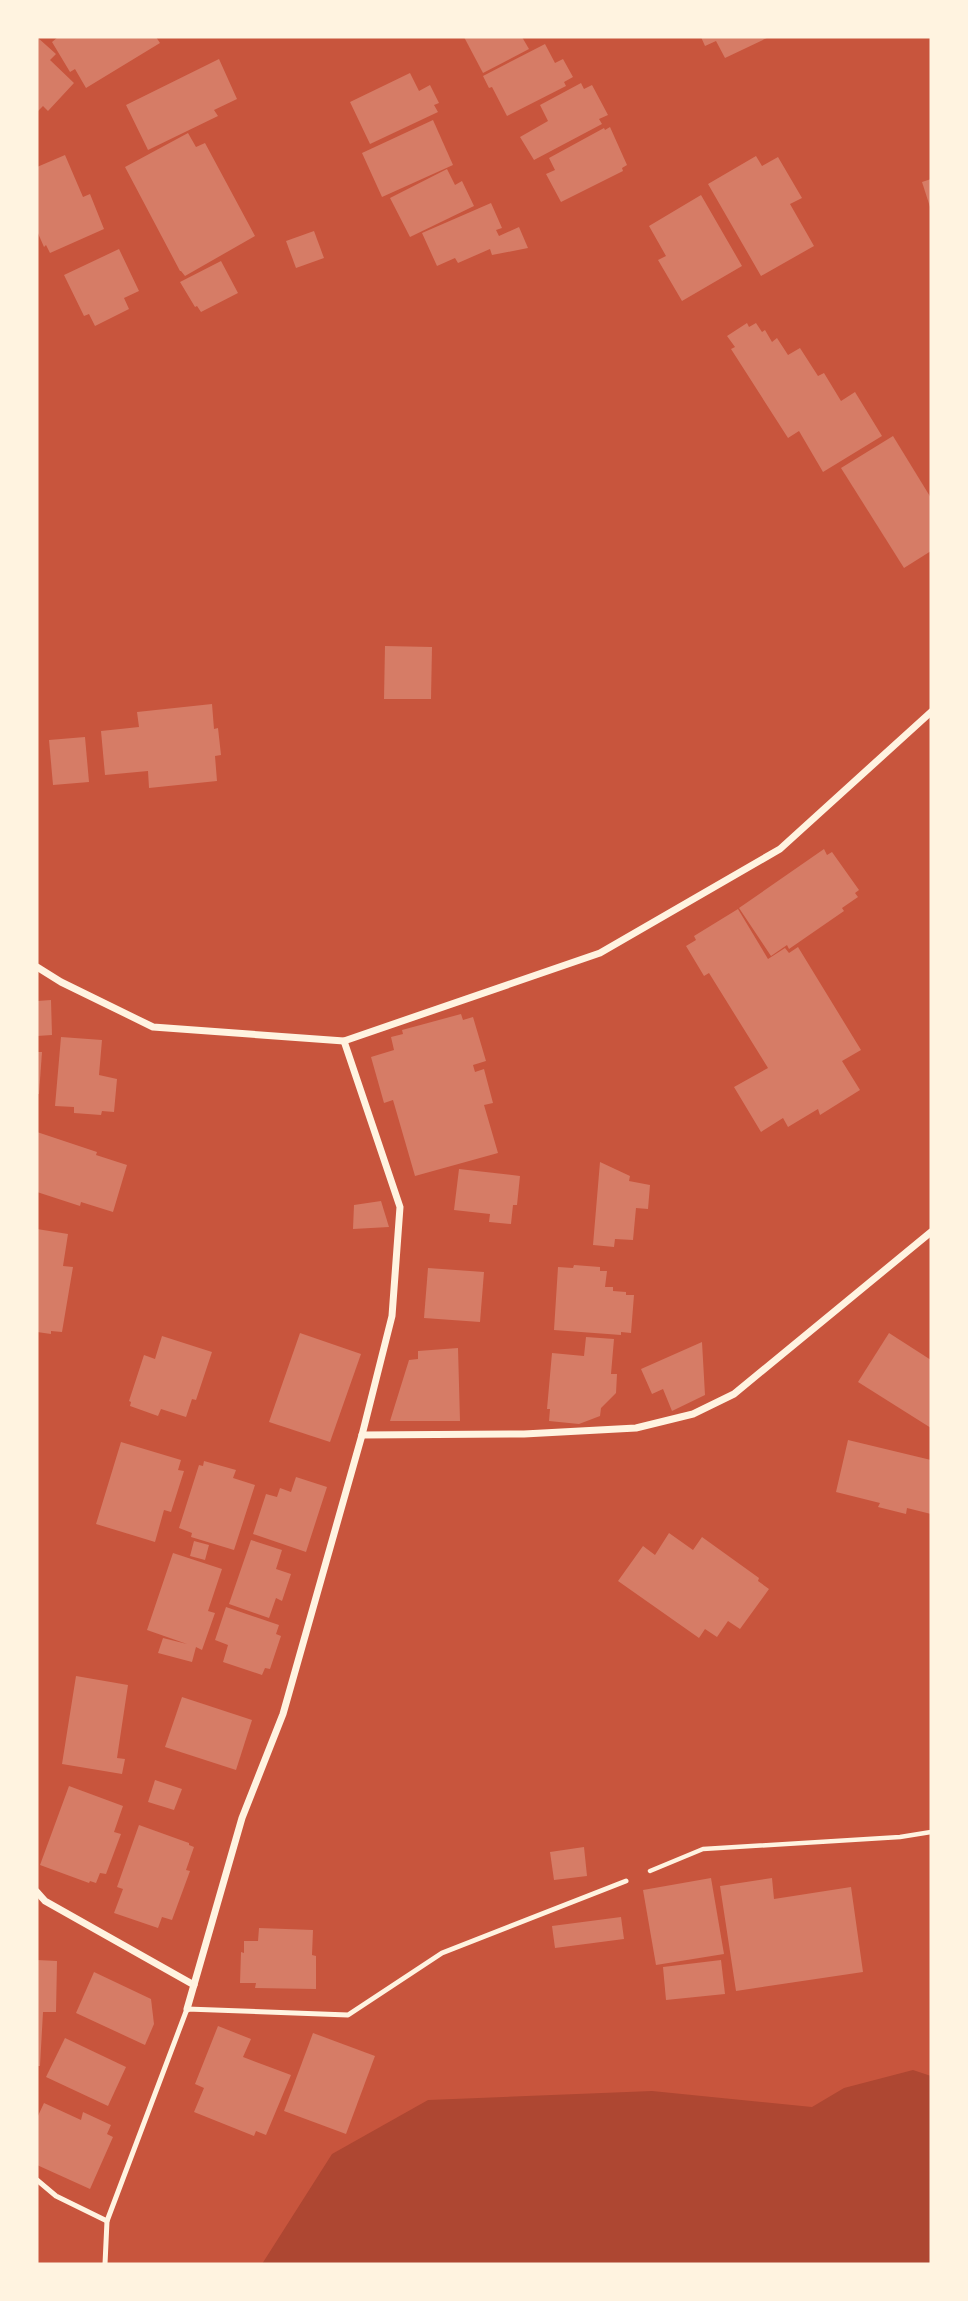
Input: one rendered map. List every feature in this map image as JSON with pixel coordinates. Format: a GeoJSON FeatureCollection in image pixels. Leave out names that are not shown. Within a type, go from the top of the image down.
{"type":"FeatureCollection","features":[{"type":"Feature","properties":{"kind":"street"},"geometry":{"type":"LineString","coordinates":[[37,967],[61,982],[153,1027],[344,1041],[600,953],[780,849],[931,712]]}},
{"type":"Feature","properties":{"kind":"street"},"geometry":{"type":"LineString","coordinates":[[187,2009],[242,1818],[283,1714],[362,1435],[392,1316],[400,1207],[344,1041]]}},
{"type":"Feature","properties":{"kind":"street"},"geometry":{"type":"LineString","coordinates":[[362,1435],[524,1434],[636,1428],[693,1414],[734,1394],[931,1232]]}},
{"type":"Feature","properties":{"kind":"street"},"geometry":{"type":"LineString","coordinates":[[37,1892],[45,1901],[194,1985]]}},
{"type":"Feature","properties":{"kind":"lane"},"geometry":{"type":"LineString","coordinates":[[105,2264],[107,2221],[187,2009],[348,2015],[442,1953],[626,1881]]}},
{"type":"Feature","properties":{"kind":"lane"},"geometry":{"type":"LineString","coordinates":[[37,2180],[56,2196],[107,2221]]}},
{"type":"Feature","properties":{"kind":"path"},"geometry":{"type":"LineString","coordinates":[[626,1881],[703,1849],[900,1837],[931,1832]]}},
{"type":"Feature","properties":{"kind":"shaded area"},"geometry":{"type":"Polygon","coordinates":[[[913,2070],[931,2076],[931,2264],[262,2264],[332,2154],[428,2100],[652,2091],[812,2107],[844,2088],[913,2070]]]}},
{"type":"Feature","properties":{"kind":"building"},"geometry":{"type":"Polygon","coordinates":[[[37,37],[56,54],[50,60],[74,83],[48,111],[43,106],[37,112],[37,37]]]}},
{"type":"Feature","properties":{"kind":"building"},"geometry":{"type":"Polygon","coordinates":[[[58,37],[156,37],[160,43],[86,88],[75,69],[70,72],[52,42],[58,37]]]}},
{"type":"Feature","properties":{"kind":"building"},"geometry":{"type":"Polygon","coordinates":[[[464,37],[522,37],[529,49],[483,73],[464,37]]]}},
{"type":"Feature","properties":{"kind":"building"},"geometry":{"type":"Polygon","coordinates":[[[701,37],[769,37],[725,58],[716,41],[705,46],[701,37]]]}},
{"type":"Feature","properties":{"kind":"building"},"geometry":{"type":"Polygon","coordinates":[[[545,44],[555,63],[563,59],[573,77],[564,82],[566,86],[507,116],[483,76],[545,44]]]}},
{"type":"Feature","properties":{"kind":"building"},"geometry":{"type":"Polygon","coordinates":[[[219,59],[237,99],[214,110],[218,116],[148,150],[126,105],[219,59]]]}},
{"type":"Feature","properties":{"kind":"building"},"geometry":{"type":"Polygon","coordinates":[[[410,73],[419,91],[430,85],[439,103],[434,105],[438,112],[370,144],[350,102],[410,73]]]}},
{"type":"Feature","properties":{"kind":"building"},"geometry":{"type":"Polygon","coordinates":[[[581,83],[584,89],[592,85],[608,115],[599,119],[602,124],[534,160],[520,137],[548,121],[540,105],[581,83]]]}},
{"type":"Feature","properties":{"kind":"building"},"geometry":{"type":"Polygon","coordinates":[[[433,120],[453,165],[382,197],[362,153],[433,120]]]}},
{"type":"Feature","properties":{"kind":"building"},"geometry":{"type":"Polygon","coordinates":[[[610,127],[627,165],[622,168],[623,171],[561,202],[546,174],[555,170],[549,158],[610,127]]]}},
{"type":"Feature","properties":{"kind":"building"},"geometry":{"type":"Polygon","coordinates":[[[188,133],[196,147],[205,143],[255,236],[185,276],[125,167],[188,133]]]}},
{"type":"Feature","properties":{"kind":"building"},"geometry":{"type":"Polygon","coordinates":[[[65,155],[83,197],[90,194],[104,229],[50,253],[46,245],[44,247],[37,231],[37,167],[65,155]]]}},
{"type":"Feature","properties":{"kind":"building"},"geometry":{"type":"Polygon","coordinates":[[[756,156],[762,166],[778,157],[802,198],[790,204],[814,246],[761,276],[708,184],[756,156]]]}},
{"type":"Feature","properties":{"kind":"building"},"geometry":{"type":"Polygon","coordinates":[[[447,169],[455,185],[462,181],[474,206],[410,237],[390,198],[447,169]]]}},
{"type":"Feature","properties":{"kind":"building"},"geometry":{"type":"Polygon","coordinates":[[[931,179],[931,210],[922,182],[931,179]]]}},
{"type":"Feature","properties":{"kind":"building"},"geometry":{"type":"Polygon","coordinates":[[[701,195],[742,266],[682,301],[658,260],[666,256],[649,226],[701,195]]]}},
{"type":"Feature","properties":{"kind":"building"},"geometry":{"type":"Polygon","coordinates":[[[491,203],[502,228],[496,230],[499,236],[519,227],[528,248],[492,255],[490,249],[458,263],[455,258],[437,266],[422,233],[491,203]]]}},
{"type":"Feature","properties":{"kind":"building"},"geometry":{"type":"Polygon","coordinates":[[[314,231],[324,258],[296,268],[286,241],[314,231]]]}},
{"type":"Feature","properties":{"kind":"building"},"geometry":{"type":"Polygon","coordinates":[[[119,249],[139,291],[124,298],[129,309],[95,326],[89,314],[84,316],[64,275],[119,249]]]}},
{"type":"Feature","properties":{"kind":"building"},"geometry":{"type":"Polygon","coordinates":[[[221,261],[238,293],[201,312],[180,282],[221,261]]]}},
{"type":"Feature","properties":{"kind":"building"},"geometry":{"type":"Polygon","coordinates":[[[747,323],[749,327],[756,323],[762,332],[765,330],[772,342],[777,338],[788,355],[800,348],[818,376],[824,373],[841,401],[855,392],[882,436],[823,472],[799,431],[788,438],[731,349],[735,347],[727,336],[747,323]]]}},
{"type":"Feature","properties":{"kind":"building"},"geometry":{"type":"Polygon","coordinates":[[[893,436],[931,498],[931,551],[904,568],[841,468],[893,436]]]}},
{"type":"Feature","properties":{"kind":"building"},"geometry":{"type":"Polygon","coordinates":[[[385,646],[432,647],[431,699],[384,699],[385,646]]]}},
{"type":"Feature","properties":{"kind":"building"},"geometry":{"type":"Polygon","coordinates":[[[212,704],[214,729],[218,728],[221,755],[215,756],[217,781],[149,788],[148,771],[105,775],[101,731],[139,727],[137,712],[212,704]]]}},
{"type":"Feature","properties":{"kind":"building"},"geometry":{"type":"Polygon","coordinates":[[[85,737],[89,782],[53,785],[49,740],[85,737]]]}},
{"type":"Feature","properties":{"kind":"building"},"geometry":{"type":"Polygon","coordinates":[[[824,849],[827,855],[832,852],[859,890],[855,893],[858,897],[842,908],[844,911],[789,949],[787,945],[771,956],[739,908],[824,849]]]}},
{"type":"Feature","properties":{"kind":"building"},"geometry":{"type":"Polygon","coordinates":[[[738,909],[768,959],[785,948],[789,953],[798,947],[861,1050],[842,1061],[860,1090],[820,1115],[818,1109],[788,1127],[783,1118],[761,1132],[734,1087],[768,1068],[709,973],[704,976],[686,946],[696,940],[694,936],[738,909]]]}},
{"type":"Feature","properties":{"kind":"building"},"geometry":{"type":"Polygon","coordinates":[[[51,1000],[52,1035],[37,1036],[37,1001],[51,1000]]]}},
{"type":"Feature","properties":{"kind":"building"},"geometry":{"type":"Polygon","coordinates":[[[461,1014],[463,1020],[473,1017],[486,1061],[473,1065],[475,1072],[484,1069],[493,1103],[484,1105],[498,1153],[415,1176],[393,1100],[384,1103],[371,1057],[394,1050],[391,1037],[403,1034],[402,1030],[461,1014]]]}},
{"type":"Feature","properties":{"kind":"building"},"geometry":{"type":"Polygon","coordinates":[[[61,1037],[102,1040],[99,1075],[117,1079],[114,1112],[102,1111],[101,1115],[74,1113],[74,1107],[55,1106],[61,1037]]]}},
{"type":"Feature","properties":{"kind":"building"},"geometry":{"type":"Polygon","coordinates":[[[37,1052],[42,1052],[39,1094],[37,1094],[37,1052]]]}},
{"type":"Feature","properties":{"kind":"building"},"geometry":{"type":"Polygon","coordinates":[[[37,1132],[127,1165],[113,1212],[81,1202],[80,1206],[37,1192],[37,1132]]]}},
{"type":"Feature","properties":{"kind":"building"},"geometry":{"type":"Polygon","coordinates":[[[600,1162],[630,1176],[629,1181],[650,1185],[648,1209],[636,1208],[633,1240],[615,1239],[614,1247],[593,1245],[600,1162]]]}},
{"type":"Feature","properties":{"kind":"building"},"geometry":{"type":"Polygon","coordinates":[[[459,1169],[520,1176],[517,1205],[513,1205],[511,1224],[489,1222],[490,1214],[454,1210],[459,1169]]]}},
{"type":"Feature","properties":{"kind":"building"},"geometry":{"type":"Polygon","coordinates":[[[381,1201],[389,1227],[353,1229],[354,1205],[381,1201]]]}},
{"type":"Feature","properties":{"kind":"building"},"geometry":{"type":"Polygon","coordinates":[[[37,1229],[68,1234],[63,1266],[73,1267],[62,1332],[37,1332],[37,1229]]]}},
{"type":"Feature","properties":{"kind":"building"},"geometry":{"type":"Polygon","coordinates":[[[574,1265],[600,1267],[600,1271],[607,1271],[605,1287],[613,1287],[613,1291],[626,1292],[626,1295],[634,1295],[631,1333],[621,1332],[621,1335],[554,1330],[558,1267],[573,1268],[574,1265]]]}},
{"type":"Feature","properties":{"kind":"building"},"geometry":{"type":"Polygon","coordinates":[[[428,1268],[484,1272],[480,1322],[424,1318],[428,1268]]]}},
{"type":"Feature","properties":{"kind":"building"},"geometry":{"type":"Polygon","coordinates":[[[300,1333],[361,1354],[330,1442],[269,1422],[300,1333]]]}},
{"type":"Feature","properties":{"kind":"building"},"geometry":{"type":"Polygon","coordinates":[[[889,1333],[931,1360],[931,1428],[858,1382],[889,1333]]]}},
{"type":"Feature","properties":{"kind":"building"},"geometry":{"type":"Polygon","coordinates":[[[162,1336],[212,1352],[196,1400],[192,1399],[186,1417],[161,1409],[158,1416],[130,1406],[129,1401],[144,1355],[155,1359],[162,1336]]]}},
{"type":"Feature","properties":{"kind":"building"},"geometry":{"type":"Polygon","coordinates":[[[586,1337],[614,1339],[611,1374],[617,1374],[616,1393],[601,1408],[600,1416],[579,1424],[549,1421],[550,1409],[547,1409],[552,1353],[584,1356],[586,1337]]]}},
{"type":"Feature","properties":{"kind":"building"},"geometry":{"type":"Polygon","coordinates":[[[702,1342],[705,1395],[672,1411],[663,1389],[652,1394],[641,1369],[702,1342]]]}},
{"type":"Feature","properties":{"kind":"building"},"geometry":{"type":"Polygon","coordinates":[[[458,1348],[460,1421],[390,1421],[409,1360],[418,1359],[418,1351],[458,1348]]]}},
{"type":"Feature","properties":{"kind":"building"},"geometry":{"type":"Polygon","coordinates":[[[848,1440],[931,1460],[931,1514],[907,1508],[906,1514],[878,1507],[880,1503],[836,1492],[848,1440]]]}},
{"type":"Feature","properties":{"kind":"building"},"geometry":{"type":"Polygon","coordinates":[[[121,1442],[181,1460],[178,1470],[184,1471],[171,1512],[164,1510],[155,1542],[96,1524],[121,1442]]]}},
{"type":"Feature","properties":{"kind":"building"},"geometry":{"type":"Polygon","coordinates":[[[204,1461],[236,1470],[233,1478],[255,1485],[234,1550],[191,1537],[192,1533],[179,1528],[199,1465],[203,1466],[204,1461]]]}},
{"type":"Feature","properties":{"kind":"building"},"geometry":{"type":"Polygon","coordinates":[[[296,1477],[327,1487],[306,1552],[253,1534],[266,1494],[277,1497],[280,1488],[291,1492],[296,1477]]]}},
{"type":"Feature","properties":{"kind":"building"},"geometry":{"type":"Polygon","coordinates":[[[669,1533],[693,1550],[702,1537],[759,1578],[758,1581],[769,1589],[740,1629],[728,1621],[717,1637],[705,1629],[699,1638],[618,1581],[643,1546],[655,1555],[669,1533]]]}},
{"type":"Feature","properties":{"kind":"building"},"geometry":{"type":"Polygon","coordinates":[[[251,1540],[282,1550],[276,1569],[291,1574],[282,1601],[276,1598],[269,1618],[229,1604],[251,1540]]]}},
{"type":"Feature","properties":{"kind":"building"},"geometry":{"type":"Polygon","coordinates":[[[194,1541],[209,1545],[205,1560],[190,1556],[194,1541]]]}},
{"type":"Feature","properties":{"kind":"building"},"geometry":{"type":"Polygon","coordinates":[[[173,1553],[222,1569],[208,1611],[215,1613],[202,1650],[196,1647],[192,1662],[158,1653],[163,1638],[187,1644],[147,1630],[173,1553]]]}},
{"type":"Feature","properties":{"kind":"building"},"geometry":{"type":"Polygon","coordinates":[[[226,1607],[279,1625],[276,1634],[281,1636],[270,1669],[265,1668],[262,1675],[223,1662],[228,1645],[215,1640],[226,1607]]]}},
{"type":"Feature","properties":{"kind":"building"},"geometry":{"type":"Polygon","coordinates":[[[76,1676],[128,1685],[117,1758],[125,1759],[122,1774],[62,1764],[76,1676]]]}},
{"type":"Feature","properties":{"kind":"building"},"geometry":{"type":"Polygon","coordinates":[[[182,1697],[252,1720],[236,1770],[165,1747],[182,1697]]]}},
{"type":"Feature","properties":{"kind":"building"},"geometry":{"type":"Polygon","coordinates":[[[155,1780],[182,1789],[174,1810],[148,1802],[155,1780]]]}},
{"type":"Feature","properties":{"kind":"building"},"geometry":{"type":"Polygon","coordinates":[[[69,1786],[123,1806],[114,1832],[121,1834],[106,1874],[100,1873],[96,1883],[89,1883],[40,1865],[69,1786]]]}},
{"type":"Feature","properties":{"kind":"building"},"geometry":{"type":"Polygon","coordinates":[[[139,1825],[194,1847],[186,1870],[190,1871],[172,1920],[162,1917],[158,1928],[114,1913],[123,1889],[117,1887],[139,1825]]]}},
{"type":"Feature","properties":{"kind":"building"},"geometry":{"type":"Polygon","coordinates":[[[584,1847],[587,1876],[554,1880],[550,1852],[584,1847]]]}},
{"type":"Feature","properties":{"kind":"building"},"geometry":{"type":"Polygon","coordinates":[[[711,1878],[724,1954],[656,1965],[643,1890],[711,1878]]]}},
{"type":"Feature","properties":{"kind":"building"},"geometry":{"type":"Polygon","coordinates":[[[772,1878],[774,1899],[851,1887],[863,1972],[736,1991],[720,1886],[772,1878]]]}},
{"type":"Feature","properties":{"kind":"building"},"geometry":{"type":"Polygon","coordinates":[[[621,1917],[624,1939],[555,1948],[552,1926],[621,1917]]]}},
{"type":"Feature","properties":{"kind":"building"},"geometry":{"type":"Polygon","coordinates":[[[259,1928],[313,1930],[312,1955],[316,1956],[316,1989],[255,1988],[256,1983],[240,1983],[244,1941],[258,1941],[259,1928]]]}},
{"type":"Feature","properties":{"kind":"building"},"geometry":{"type":"Polygon","coordinates":[[[37,1960],[57,1961],[56,2012],[43,2012],[40,2066],[37,2066],[37,1960]]]}},
{"type":"Feature","properties":{"kind":"building"},"geometry":{"type":"Polygon","coordinates":[[[721,1960],[725,1994],[666,2000],[663,1967],[721,1960]]]}},
{"type":"Feature","properties":{"kind":"building"},"geometry":{"type":"Polygon","coordinates":[[[94,1972],[151,1999],[154,2024],[145,2045],[76,2013],[94,1972]]]}},
{"type":"Feature","properties":{"kind":"building"},"geometry":{"type":"Polygon","coordinates":[[[218,2026],[251,2039],[243,2057],[291,2075],[266,2135],[256,2131],[254,2136],[194,2112],[204,2088],[195,2084],[218,2026]]]}},
{"type":"Feature","properties":{"kind":"building"},"geometry":{"type":"Polygon","coordinates":[[[313,2033],[375,2056],[346,2134],[284,2111],[313,2033]]]}},
{"type":"Feature","properties":{"kind":"building"},"geometry":{"type":"Polygon","coordinates":[[[65,2038],[126,2067],[108,2106],[46,2077],[65,2038]]]}},
{"type":"Feature","properties":{"kind":"building"},"geometry":{"type":"Polygon","coordinates":[[[44,2103],[81,2120],[83,2112],[111,2125],[107,2134],[113,2137],[90,2189],[37,2165],[37,2118],[44,2103]]]}}]}
